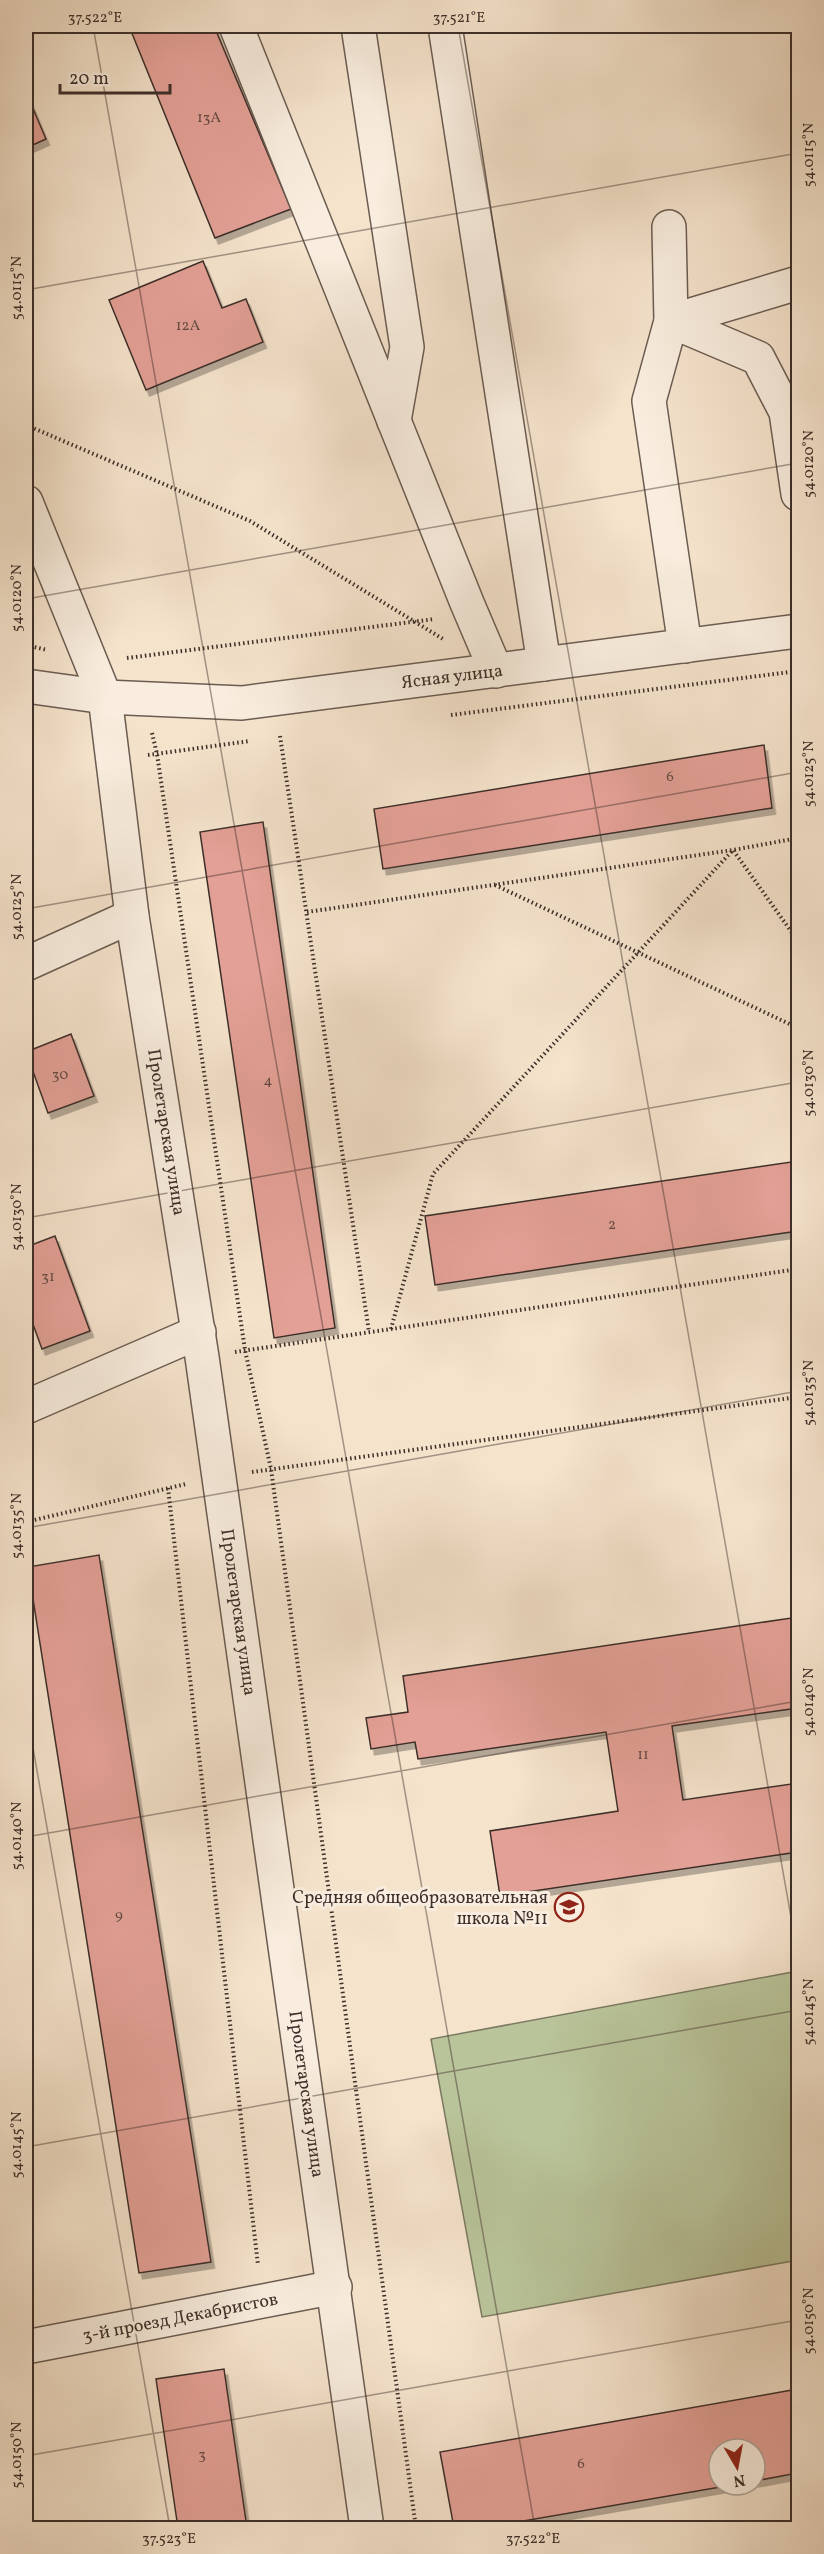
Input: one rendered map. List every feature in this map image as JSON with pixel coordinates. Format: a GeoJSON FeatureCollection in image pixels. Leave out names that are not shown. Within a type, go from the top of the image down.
{"type":"FeatureCollection","features":[{"type":"Feature","properties":{"kind":"street"},"geometry":{"type":"LineString","coordinates":[[236,26],[496,671]]}},
{"type":"Feature","properties":{"kind":"street"},"geometry":{"type":"LineString","coordinates":[[358,26],[407,347],[394,421]]}},
{"type":"Feature","properties":{"kind":"street"},"geometry":{"type":"LineString","coordinates":[[445,26],[544,664]]}},
{"type":"Feature","properties":{"kind":"street"},"geometry":{"type":"LineString","coordinates":[[669,227],[671,321],[649,401],[684,646]]}},
{"type":"Feature","properties":{"kind":"street"},"geometry":{"type":"LineString","coordinates":[[671,321],[798,283]]}},
{"type":"Feature","properties":{"kind":"street"},"geometry":{"type":"LineString","coordinates":[[671,321],[758,358],[786,412],[798,494]]}},
{"type":"Feature","properties":{"kind":"street","name":"Пролетарская улица"},"geometry":{"type":"LineString","coordinates":[[26,502],[105,697],[132,916],[201,1344],[335,2287],[367,2529]]}},
{"type":"Feature","properties":{"kind":"street","name":"Ясная улица"},"geometry":{"type":"LineString","coordinates":[[26,686],[105,697],[242,703],[798,632]]}},
{"type":"Feature","properties":{"kind":"street"},"geometry":{"type":"LineString","coordinates":[[26,964],[132,916]]}},
{"type":"Feature","properties":{"kind":"street"},"geometry":{"type":"LineString","coordinates":[[26,1407],[201,1344]]}},
{"type":"Feature","properties":{"kind":"street","name":"3-й проезд Декабристов"},"geometry":{"type":"LineString","coordinates":[[26,2347],[335,2287]]}},
{"type":"Feature","properties":{"kind":"path"},"geometry":{"type":"LineString","coordinates":[[26,425],[250,521],[451,643]]}},
{"type":"Feature","properties":{"kind":"path"},"geometry":{"type":"LineString","coordinates":[[26,645],[91,663],[472,615]]}},
{"type":"Feature","properties":{"kind":"path"},"geometry":{"type":"LineString","coordinates":[[131,657],[157,754],[245,1350],[271,1469],[416,2529]]}},
{"type":"Feature","properties":{"kind":"path"},"geometry":{"type":"LineString","coordinates":[[445,715],[798,671]]}},
{"type":"Feature","properties":{"kind":"path"},"geometry":{"type":"LineString","coordinates":[[269,738],[292,735]]}},
{"type":"Feature","properties":{"kind":"path"},"geometry":{"type":"LineString","coordinates":[[280,736],[369,1332]]}},
{"type":"Feature","properties":{"kind":"path"},"geometry":{"type":"LineString","coordinates":[[113,760],[258,740]]}},
{"type":"Feature","properties":{"kind":"path"},"geometry":{"type":"LineString","coordinates":[[307,912],[733,850],[798,838]]}},
{"type":"Feature","properties":{"kind":"path"},"geometry":{"type":"LineString","coordinates":[[733,850],[798,941]]}},
{"type":"Feature","properties":{"kind":"path"},"geometry":{"type":"LineString","coordinates":[[391,1329],[433,1174],[733,850]]}},
{"type":"Feature","properties":{"kind":"path"},"geometry":{"type":"LineString","coordinates":[[494,885],[798,1028]]}},
{"type":"Feature","properties":{"kind":"path"},"geometry":{"type":"LineString","coordinates":[[201,1344],[245,1350],[798,1269]]}},
{"type":"Feature","properties":{"kind":"path"},"geometry":{"type":"LineString","coordinates":[[26,1522],[219,1476],[798,1397]]}},
{"type":"Feature","properties":{"kind":"path"},"geometry":{"type":"LineString","coordinates":[[168,1488],[262,2301]]}},
{"type":"Feature","properties":{"kind":"green space"},"geometry":{"type":"Polygon","coordinates":[[[798,1971],[798,2260],[482,2317],[431,2039],[798,1971]]]}},
{"type":"Feature","properties":{"kind":"building"},"geometry":{"type":"Polygon","coordinates":[[[129,26],[214,26],[291,209],[215,238],[129,26]]]}},
{"type":"Feature","properties":{"kind":"building"},"geometry":{"type":"Polygon","coordinates":[[[26,92],[46,139],[26,148],[26,92]]]}},
{"type":"Feature","properties":{"kind":"building"},"geometry":{"type":"Polygon","coordinates":[[[203,261],[222,308],[246,299],[263,342],[146,390],[109,300],[203,261]]]}},
{"type":"Feature","properties":{"kind":"building"},"geometry":{"type":"Polygon","coordinates":[[[764,745],[772,808],[383,869],[374,809],[764,745]]]}},
{"type":"Feature","properties":{"kind":"building"},"geometry":{"type":"Polygon","coordinates":[[[263,822],[335,1328],[274,1338],[200,832],[263,822]]]}},
{"type":"Feature","properties":{"kind":"building"},"geometry":{"type":"Polygon","coordinates":[[[71,1034],[94,1096],[48,1113],[26,1052],[71,1034]]]}},
{"type":"Feature","properties":{"kind":"building"},"geometry":{"type":"Polygon","coordinates":[[[798,1161],[798,1231],[435,1285],[425,1216],[798,1161]]]}},
{"type":"Feature","properties":{"kind":"building"},"geometry":{"type":"Polygon","coordinates":[[[55,1236],[90,1331],[42,1349],[26,1305],[26,1247],[55,1236]]]}},
{"type":"Feature","properties":{"kind":"building"},"geometry":{"type":"Polygon","coordinates":[[[99,1555],[211,2262],[139,2273],[28,1567],[99,1555]]]}},
{"type":"Feature","properties":{"kind":"building"},"geometry":{"type":"Polygon","coordinates":[[[798,1617],[798,1708],[672,1726],[683,1800],[798,1783],[798,1852],[500,1896],[490,1831],[618,1811],[606,1732],[418,1759],[415,1742],[371,1749],[366,1718],[408,1712],[403,1676],[798,1617]]]}},
{"type":"Feature","properties":{"kind":"building"},"geometry":{"type":"Polygon","coordinates":[[[224,2369],[247,2528],[178,2528],[156,2379],[224,2369]]]}},
{"type":"Feature","properties":{"kind":"building"},"geometry":{"type":"Polygon","coordinates":[[[798,2389],[798,2473],[767,2479],[767,2437],[707,2437],[707,2489],[483,2528],[454,2528],[440,2452],[798,2389]]]}},
{"type":"Feature","properties":{"kind":"place","name":"Средняя общеобразовательная школа №11"},"geometry":{"type":"Point","coordinates":[569,1907]}}]}
